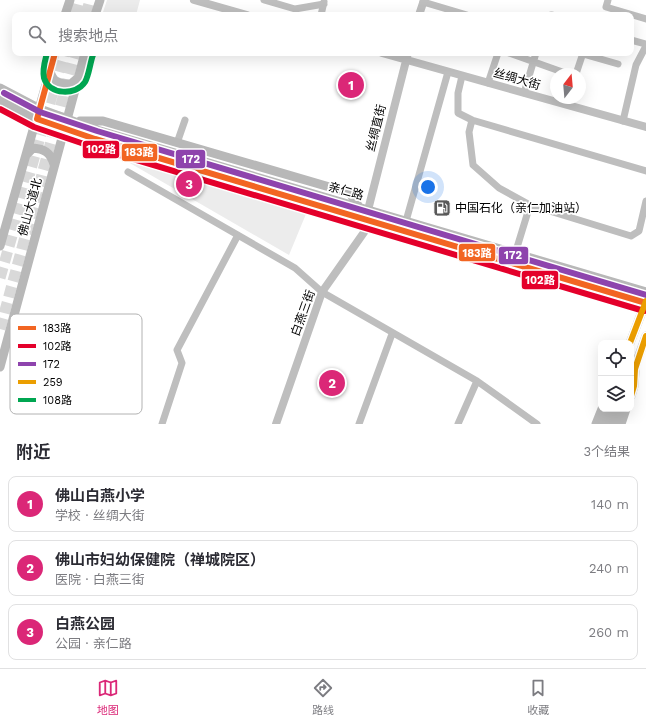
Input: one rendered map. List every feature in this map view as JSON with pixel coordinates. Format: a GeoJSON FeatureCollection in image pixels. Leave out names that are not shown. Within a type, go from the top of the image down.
{"type":"FeatureCollection","features":[{"type":"Feature","properties":{"kind":"main road"},"geometry":{"type":"LineString","coordinates":[[67,12],[70,0]]}},
{"type":"Feature","properties":{"kind":"main road"},"geometry":{"type":"LineString","coordinates":[[96,12],[100,0]]}},
{"type":"Feature","properties":{"kind":"main road","name":"佛山大道北"},"geometry":{"type":"LineString","coordinates":[[0,246],[54,56]]}},
{"type":"Feature","properties":{"kind":"main road","name":"佛山大道北"},"geometry":{"type":"LineString","coordinates":[[14,314],[63,128],[70,119],[84,56]]}},
{"type":"Feature","properties":{"kind":"main road"},"geometry":{"type":"LineString","coordinates":[[50,71],[52,78],[60,84],[71,84],[78,78]]}},
{"type":"Feature","properties":{"kind":"main road","name":"亲仁路"},"geometry":{"type":"LineString","coordinates":[[0,88],[40,108],[105,132],[646,292]]}},
{"type":"Feature","properties":{"kind":"main road","name":"亲仁路"},"geometry":{"type":"LineString","coordinates":[[0,100],[37,119],[94,139],[646,302]]}},
{"type":"Feature","properties":{"kind":"main road"},"geometry":{"type":"LineString","coordinates":[[70,119],[103,121],[350,193],[364,208]]}},
{"type":"Feature","properties":{"kind":"main road"},"geometry":{"type":"LineString","coordinates":[[27,154],[33,148],[44,149],[52,157],[54,164]]}},
{"type":"Feature","properties":{"kind":"main road"},"geometry":{"type":"LineString","coordinates":[[631,340],[646,302]]}},
{"type":"Feature","properties":{"kind":"main road","name":"佛山大道北"},"geometry":{"type":"LineString","coordinates":[[0,367],[10,329]]}},
{"type":"Feature","properties":{"kind":"main road"},"geometry":{"type":"LineString","coordinates":[[634,371],[646,336]]}},
{"type":"Feature","properties":{"kind":"main road"},"geometry":{"type":"LineString","coordinates":[[596,424],[601,412]]}},
{"type":"Feature","properties":{"kind":"main road"},"geometry":{"type":"LineString","coordinates":[[604,424],[609,412]]}},
{"type":"Feature","properties":{"kind":"main road"},"geometry":{"type":"LineString","coordinates":[[613,424],[617,412]]}},
{"type":"Feature","properties":{"kind":"main road"},"geometry":{"type":"LineString","coordinates":[[621,424],[625,412]]}},
{"type":"Feature","properties":{"kind":"street"},"geometry":{"type":"LineString","coordinates":[[194,0],[236,12]]}},
{"type":"Feature","properties":{"kind":"street"},"geometry":{"type":"LineString","coordinates":[[264,0],[295,9],[324,2],[322,12]]}},
{"type":"Feature","properties":{"kind":"street"},"geometry":{"type":"LineString","coordinates":[[608,0],[606,7],[623,12]]}},
{"type":"Feature","properties":{"kind":"street"},"geometry":{"type":"LineString","coordinates":[[420,12],[423,1],[458,12]]}},
{"type":"Feature","properties":{"kind":"street"},"geometry":{"type":"LineString","coordinates":[[439,10],[445,12]]}},
{"type":"Feature","properties":{"kind":"street"},"geometry":{"type":"LineString","coordinates":[[634,15],[646,19]]}},
{"type":"Feature","properties":{"kind":"street"},"geometry":{"type":"LineString","coordinates":[[623,121],[636,64],[646,45],[634,41]]}},
{"type":"Feature","properties":{"kind":"street","name":"丝绸大街"},"geometry":{"type":"LineString","coordinates":[[407,56],[448,72],[646,127]]}},
{"type":"Feature","properties":{"kind":"street","name":"丝绸直街"},"geometry":{"type":"LineString","coordinates":[[364,208],[407,56]]}},
{"type":"Feature","properties":{"kind":"street"},"geometry":{"type":"LineString","coordinates":[[488,83],[497,56]]}},
{"type":"Feature","properties":{"kind":"street"},"geometry":{"type":"LineString","coordinates":[[517,56],[551,68]]}},
{"type":"Feature","properties":{"kind":"street"},"geometry":{"type":"LineString","coordinates":[[524,93],[535,56]]}},
{"type":"Feature","properties":{"kind":"street"},"geometry":{"type":"LineString","coordinates":[[578,68],[582,56]]}},
{"type":"Feature","properties":{"kind":"street"},"geometry":{"type":"LineString","coordinates":[[593,56],[618,64]]}},
{"type":"Feature","properties":{"kind":"street"},"geometry":{"type":"LineString","coordinates":[[636,64],[646,63]]}},
{"type":"Feature","properties":{"kind":"street"},"geometry":{"type":"LineString","coordinates":[[406,221],[448,72]]}},
{"type":"Feature","properties":{"kind":"street"},"geometry":{"type":"LineString","coordinates":[[462,76],[458,94],[458,113],[472,120],[646,171]]}},
{"type":"Feature","properties":{"kind":"street"},"geometry":{"type":"LineString","coordinates":[[177,143],[185,120]]}},
{"type":"Feature","properties":{"kind":"street"},"geometry":{"type":"LineString","coordinates":[[472,120],[469,132],[473,165],[499,188],[530,205],[631,236],[639,231],[646,201]]}},
{"type":"Feature","properties":{"kind":"street"},"geometry":{"type":"LineString","coordinates":[[128,172],[294,268],[322,292],[392,334],[477,381],[537,424]]}},
{"type":"Feature","properties":{"kind":"street"},"geometry":{"type":"LineString","coordinates":[[514,254],[530,205]]}},
{"type":"Feature","properties":{"kind":"street","name":"白燕三街"},"geometry":{"type":"LineString","coordinates":[[276,424],[322,292],[372,221]]}},
{"type":"Feature","properties":{"kind":"street"},"geometry":{"type":"LineString","coordinates":[[162,424],[182,363],[177,350],[238,235]]}},
{"type":"Feature","properties":{"kind":"street"},"geometry":{"type":"LineString","coordinates":[[359,424],[392,334]]}},
{"type":"Feature","properties":{"kind":"street"},"geometry":{"type":"LineString","coordinates":[[458,424],[477,381]]}},
{"type":"Feature","properties":{"kind":"shaded area"},"geometry":{"type":"Polygon","coordinates":[[[107,0],[140,0],[137,12],[103,12],[107,0]]]}},
{"type":"Feature","properties":{"kind":"shaded area"},"geometry":{"type":"Polygon","coordinates":[[[116,155],[306,214],[289,255],[116,155]]]}},
{"type":"Feature","properties":{"kind":"tunnel"},"geometry":{"type":"LineString","coordinates":[[76,12],[79,0]]}},
{"type":"Feature","properties":{"kind":"tunnel"},"geometry":{"type":"LineString","coordinates":[[87,12],[90,0]]}},
{"type":"Feature","properties":{"kind":"tunnel"},"geometry":{"type":"LineString","coordinates":[[0,278],[63,56]]}},
{"type":"Feature","properties":{"kind":"tunnel"},"geometry":{"type":"LineString","coordinates":[[0,329],[74,56]]}},
{"type":"Feature","properties":{"kind":"transit line","name":"108路"},"geometry":{"type":"LineString","coordinates":[[46,56],[43,75],[44,78],[51,88],[63,92],[76,90],[81,87],[88,76],[93,56]]}},
{"type":"Feature","properties":{"kind":"transit line","name":"183路"},"geometry":{"type":"LineString","coordinates":[[54,56],[37,119],[95,139],[646,303]]}},
{"type":"Feature","properties":{"kind":"transit line","name":"172"},"geometry":{"type":"LineString","coordinates":[[4,93],[40,112],[97,131],[646,295]]}},
{"type":"Feature","properties":{"kind":"transit line","name":"102路"},"geometry":{"type":"LineString","coordinates":[[0,109],[34,127],[93,147],[644,311]]}},
{"type":"Feature","properties":{"kind":"transit line","name":"259"},"geometry":{"type":"LineString","coordinates":[[631,340],[646,301]]}},
{"type":"Feature","properties":{"kind":"transit line","name":"259"},"geometry":{"type":"LineString","coordinates":[[634,386],[635,369],[646,336]]}},
{"type":"Feature","properties":{"kind":"place","name":"佛山白燕小学"},"geometry":{"type":"Point","coordinates":[351,85]}},
{"type":"Feature","properties":{"kind":"place","name":"白燕公园"},"geometry":{"type":"Point","coordinates":[189,184]}},
{"type":"Feature","properties":{"kind":"place","name":"中国石化（亲仁加油站）"},"geometry":{"type":"Point","coordinates":[442,208]}},
{"type":"Feature","properties":{"kind":"place","name":"佛山市妇幼保健院（禅城院区）"},"geometry":{"type":"Point","coordinates":[332,383]}}]}
